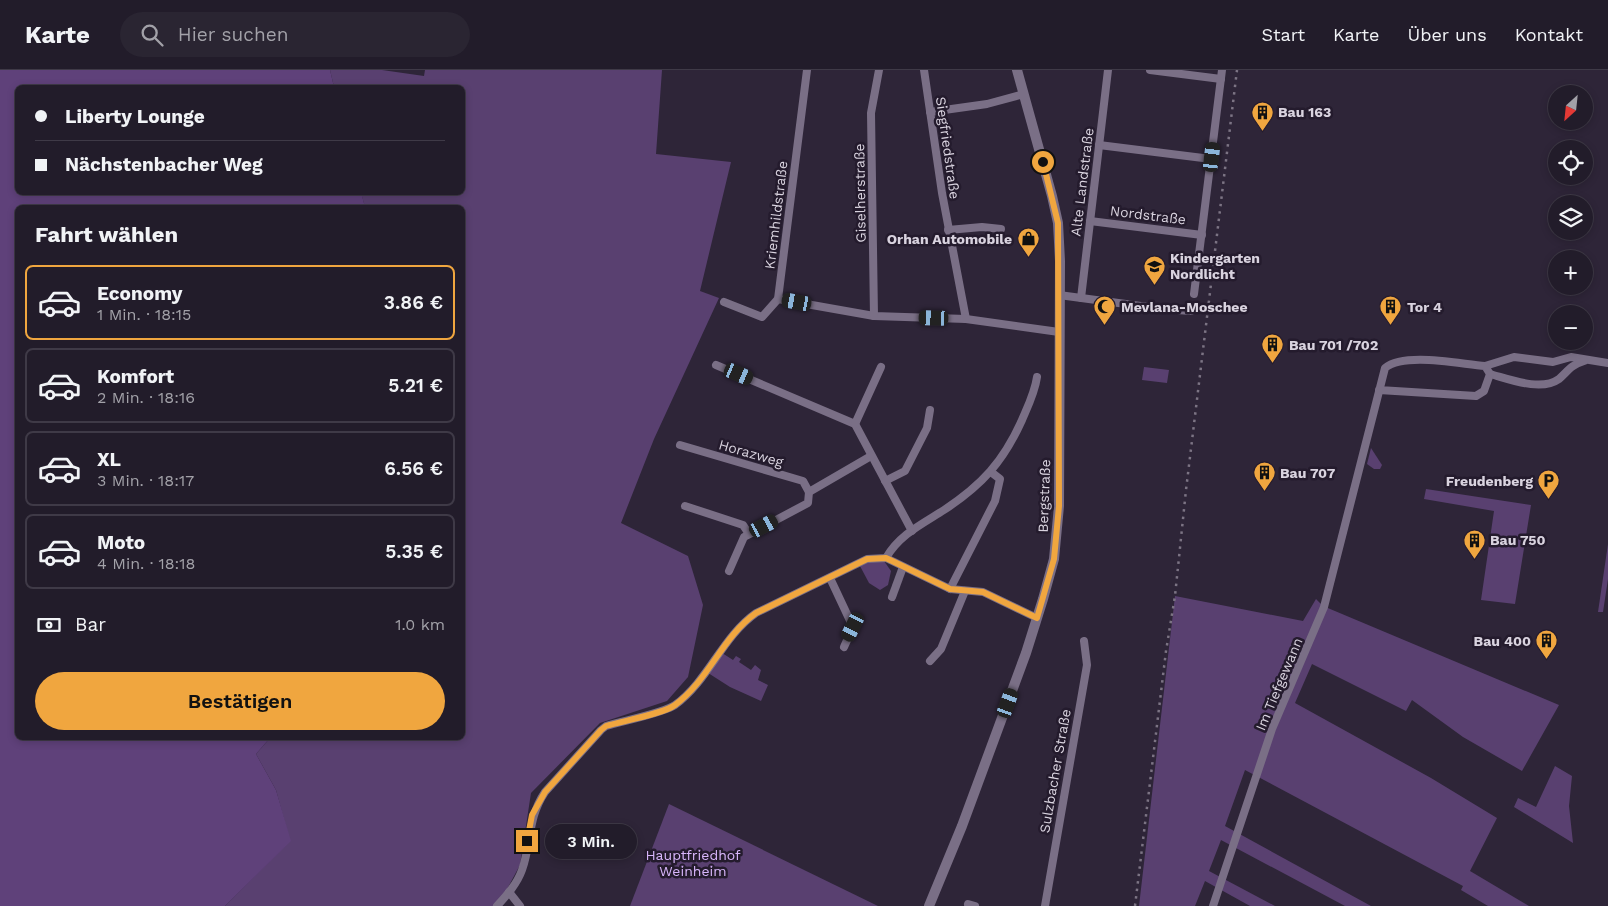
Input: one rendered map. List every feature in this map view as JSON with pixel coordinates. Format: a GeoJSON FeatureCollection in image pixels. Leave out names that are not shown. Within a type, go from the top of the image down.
{"type":"FeatureCollection","features":[{"type":"Feature","properties":{"kind":"main road","name":"Bergstraße"},"geometry":{"type":"LineString","coordinates":[[929,906],[962,826],[1037,618],[1050,578],[1058,532],[1058,223],[1017,70]]}},
{"type":"Feature","properties":{"kind":"street","name":"Kriemhildstraße"},"geometry":{"type":"LineString","coordinates":[[778,299],[807,70]]}},
{"type":"Feature","properties":{"kind":"street","name":"Giselherstraße"},"geometry":{"type":"LineString","coordinates":[[874,316],[871,114],[879,70]]}},
{"type":"Feature","properties":{"kind":"street","name":"Siegfriedstraße"},"geometry":{"type":"LineString","coordinates":[[924,70],[948,230],[966,319]]}},
{"type":"Feature","properties":{"kind":"street","name":"Alte Landstraße"},"geometry":{"type":"LineString","coordinates":[[1081,298],[1108,70]]}},
{"type":"Feature","properties":{"kind":"street"},"geometry":{"type":"LineString","coordinates":[[1150,70],[1221,79]]}},
{"type":"Feature","properties":{"kind":"street"},"geometry":{"type":"LineString","coordinates":[[1194,294],[1222,70]]}},
{"type":"Feature","properties":{"kind":"street"},"geometry":{"type":"LineString","coordinates":[[930,112],[987,104],[1024,94]]}},
{"type":"Feature","properties":{"kind":"street"},"geometry":{"type":"LineString","coordinates":[[1099,145],[1211,158]]}},
{"type":"Feature","properties":{"kind":"street","name":"Nordstraße"},"geometry":{"type":"LineString","coordinates":[[1090,221],[1202,234]]}},
{"type":"Feature","properties":{"kind":"street"},"geometry":{"type":"LineString","coordinates":[[948,230],[982,227],[1001,229]]}},
{"type":"Feature","properties":{"kind":"street"},"geometry":{"type":"LineString","coordinates":[[1059,295],[1162,309],[1191,311]]}},
{"type":"Feature","properties":{"kind":"street"},"geometry":{"type":"LineString","coordinates":[[724,302],[762,317],[778,299],[874,316],[966,319],[1058,332]]}},
{"type":"Feature","properties":{"kind":"street"},"geometry":{"type":"LineString","coordinates":[[1585,360],[1574,364],[1559,379],[1549,383],[1534,384],[1490,374],[1484,366],[1514,357],[1553,362],[1570,357],[1608,363]]}},
{"type":"Feature","properties":{"kind":"street","name":"Im Tiefgewann"},"geometry":{"type":"LineString","coordinates":[[1213,906],[1272,729],[1324,607],[1385,368],[1392,363],[1413,360],[1484,366]]}},
{"type":"Feature","properties":{"kind":"street"},"geometry":{"type":"LineString","coordinates":[[716,365],[855,424],[912,531]]}},
{"type":"Feature","properties":{"kind":"street"},"geometry":{"type":"LineString","coordinates":[[855,424],[881,367]]}},
{"type":"Feature","properties":{"kind":"street"},"geometry":{"type":"LineString","coordinates":[[1379,390],[1476,396],[1484,391],[1490,374]]}},
{"type":"Feature","properties":{"kind":"street"},"geometry":{"type":"LineString","coordinates":[[886,558],[894,543],[969,493],[991,472],[1012,443],[1035,388],[1037,376]]}},
{"type":"Feature","properties":{"kind":"street"},"geometry":{"type":"LineString","coordinates":[[885,482],[905,471],[927,428],[930,410]]}},
{"type":"Feature","properties":{"kind":"street","name":"Horazweg"},"geometry":{"type":"LineString","coordinates":[[680,445],[803,481],[809,492]]}},
{"type":"Feature","properties":{"kind":"street"},"geometry":{"type":"LineString","coordinates":[[729,572],[744,537],[808,503],[809,492],[871,456]]}},
{"type":"Feature","properties":{"kind":"street"},"geometry":{"type":"LineString","coordinates":[[950,589],[994,501],[1000,479],[991,472]]}},
{"type":"Feature","properties":{"kind":"street"},"geometry":{"type":"LineString","coordinates":[[685,506],[743,525],[749,534]]}},
{"type":"Feature","properties":{"kind":"street"},"geometry":{"type":"LineString","coordinates":[[497,906],[509,892],[522,869],[530,827],[538,803],[545,792],[606,726],[674,706],[693,686],[734,631],[756,613],[867,559],[886,558],[950,589],[983,592],[1037,618]]}},
{"type":"Feature","properties":{"kind":"street"},"geometry":{"type":"LineString","coordinates":[[892,597],[903,567]]}},
{"type":"Feature","properties":{"kind":"street"},"geometry":{"type":"LineString","coordinates":[[830,578],[853,627],[844,647]]}},
{"type":"Feature","properties":{"kind":"street"},"geometry":{"type":"LineString","coordinates":[[930,661],[941,649],[964,591]]}},
{"type":"Feature","properties":{"kind":"street","name":"Sulzbacher Straße"},"geometry":{"type":"LineString","coordinates":[[1045,906],[1087,665],[1084,641]]}},
{"type":"Feature","properties":{"kind":"street"},"geometry":{"type":"LineString","coordinates":[[509,892],[520,906]]}},
{"type":"Feature","properties":{"kind":"green space"},"geometry":{"type":"Polygon","coordinates":[[[330,70],[382,70],[424,76],[425,70],[662,70],[656,154],[731,162],[700,291],[719,298],[654,439],[621,523],[688,556],[703,605],[688,677],[667,701],[600,723],[531,793],[520,865],[506,891],[494,906],[225,906],[290,841],[276,790],[256,754],[268,740],[465,740],[465,205],[364,205],[362,195],[465,195],[465,85],[334,85],[330,70]]]}},
{"type":"Feature","properties":{"kind":"green space"},"geometry":{"type":"Polygon","coordinates":[[[1144,367],[1169,370],[1167,383],[1142,380],[1144,367]]]}},
{"type":"Feature","properties":{"kind":"green space"},"geometry":{"type":"Polygon","coordinates":[[[1371,448],[1382,465],[1380,469],[1374,469],[1367,464],[1371,448]]]}},
{"type":"Feature","properties":{"kind":"green space"},"geometry":{"type":"Polygon","coordinates":[[[1426,489],[1531,505],[1515,604],[1481,600],[1494,511],[1424,499],[1426,489]]]}},
{"type":"Feature","properties":{"kind":"green space"},"geometry":{"type":"Polygon","coordinates":[[[1608,544],[1608,579],[1603,612],[1598,612],[1608,544]]]}},
{"type":"Feature","properties":{"kind":"green space"},"geometry":{"type":"Polygon","coordinates":[[[884,561],[891,571],[888,585],[880,590],[869,583],[860,566],[869,562],[884,561]]]}},
{"type":"Feature","properties":{"kind":"green space"},"geometry":{"type":"Polygon","coordinates":[[[1175,596],[1303,621],[1316,599],[1323,606],[1559,705],[1522,771],[1463,737],[1412,700],[1406,711],[1312,664],[1295,703],[1431,778],[1497,818],[1470,871],[1529,906],[1488,906],[1461,890],[1463,886],[1245,770],[1225,826],[1371,906],[1345,906],[1221,840],[1209,871],[1275,906],[1250,906],[1205,881],[1195,906],[1139,906],[1175,596]]]}},
{"type":"Feature","properties":{"kind":"green space"},"geometry":{"type":"Polygon","coordinates":[[[719,651],[733,660],[736,656],[741,659],[739,662],[751,670],[755,665],[761,670],[758,680],[768,685],[761,701],[730,687],[705,671],[719,651]]]}},
{"type":"Feature","properties":{"kind":"green space"},"geometry":{"type":"Polygon","coordinates":[[[1555,766],[1572,776],[1569,806],[1573,843],[1514,807],[1518,798],[1536,807],[1555,766]]]}},
{"type":"Feature","properties":{"kind":"green space","name":"Hauptfriedhof Weinheim"},"geometry":{"type":"Polygon","coordinates":[[[669,804],[878,906],[630,906],[669,804]]]}},
{"type":"Feature","properties":{"kind":"shaded area"},"geometry":{"type":"Polygon","coordinates":[[[0,70],[330,70],[334,85],[15,85],[15,195],[362,195],[364,205],[15,205],[15,740],[268,740],[256,754],[276,790],[291,841],[225,906],[0,906],[0,70]]]}},
{"type":"Feature","properties":{"kind":"railway"},"geometry":{"type":"LineString","coordinates":[[1135,906],[1166,651],[1175,596],[1237,70]]}},
{"type":"Feature","properties":{"kind":"place","name":"Bau 163"},"geometry":{"type":"Point","coordinates":[1262,131]}},
{"type":"Feature","properties":{"kind":"place","name":"Orhan Automobile"},"geometry":{"type":"Point","coordinates":[1028,258]}},
{"type":"Feature","properties":{"kind":"place","name":"Kindergarten Nordlicht"},"geometry":{"type":"Point","coordinates":[1154,285]}},
{"type":"Feature","properties":{"kind":"place","name":"Mevlana-Moschee"},"geometry":{"type":"Point","coordinates":[1105,326]}},
{"type":"Feature","properties":{"kind":"place","name":"Tor 4"},"geometry":{"type":"Point","coordinates":[1391,326]}},
{"type":"Feature","properties":{"kind":"place","name":"Bau 701 /702"},"geometry":{"type":"Point","coordinates":[1273,364]}},
{"type":"Feature","properties":{"kind":"place","name":"Bau 707"},"geometry":{"type":"Point","coordinates":[1264,492]}},
{"type":"Feature","properties":{"kind":"place","name":"Freudenberg"},"geometry":{"type":"Point","coordinates":[1549,500]}},
{"type":"Feature","properties":{"kind":"place","name":"Bau 750"},"geometry":{"type":"Point","coordinates":[1474,559]}},
{"type":"Feature","properties":{"kind":"place","name":"Bau 400"},"geometry":{"type":"Point","coordinates":[1547,660]}},
{"type":"Feature","properties":{"kind":"route"},"geometry":{"type":"LineString","coordinates":[[527,841],[532,815],[545,792],[601,730],[606,726],[674,706],[693,686],[734,631],[744,622],[756,613],[867,559],[886,558],[950,589],[983,592],[1037,618],[1054,559],[1059,506],[1058,332],[1060,261],[1058,223],[1043,162]]}}]}
